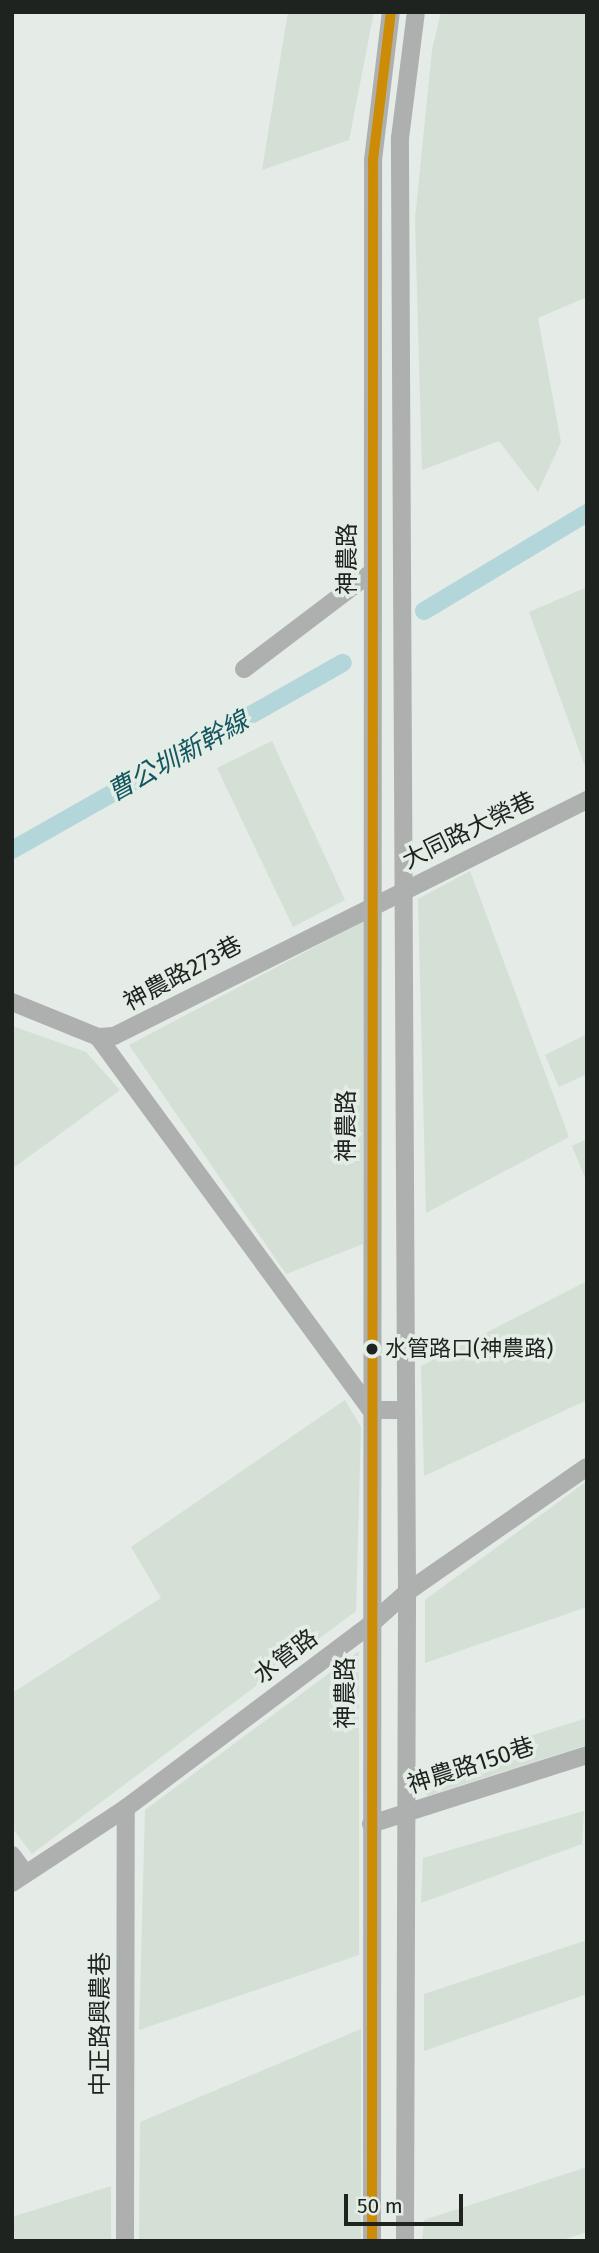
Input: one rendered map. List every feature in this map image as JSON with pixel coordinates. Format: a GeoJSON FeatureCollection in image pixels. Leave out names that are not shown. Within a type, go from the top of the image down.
{"type":"FeatureCollection","features":[{"type":"Feature","properties":{"kind":"street","name":"神農路"},"geometry":{"type":"LineString","coordinates":[[372,2241],[373,160],[391,12]]}},
{"type":"Feature","properties":{"kind":"street"},"geometry":{"type":"LineString","coordinates":[[405,2241],[407,1592],[400,138],[416,12]]}},
{"type":"Feature","properties":{"kind":"street"},"geometry":{"type":"LineString","coordinates":[[244,669],[373,571]]}},
{"type":"Feature","properties":{"kind":"street","name":"大同路大榮巷"},"geometry":{"type":"LineString","coordinates":[[372,905],[587,800]]}},
{"type":"Feature","properties":{"kind":"street","name":"神農路273巷"},"geometry":{"type":"LineString","coordinates":[[98,1037],[127,1031],[372,905]]}},
{"type":"Feature","properties":{"kind":"street"},"geometry":{"type":"LineString","coordinates":[[12,1002],[98,1037],[371,1410],[406,1409]]}},
{"type":"Feature","properties":{"kind":"street","name":"水管路"},"geometry":{"type":"LineString","coordinates":[[19,1878],[127,1808],[371,1624],[407,1592],[587,1467]]}},
{"type":"Feature","properties":{"kind":"street","name":"神農路150巷"},"geometry":{"type":"LineString","coordinates":[[371,1824],[587,1755]]}},
{"type":"Feature","properties":{"kind":"street","name":"中正路興農巷"},"geometry":{"type":"LineString","coordinates":[[125,2241],[127,1808]]}},
{"type":"Feature","properties":{"kind":"street"},"geometry":{"type":"LineString","coordinates":[[12,1855],[19,1878]]}},
{"type":"Feature","properties":{"kind":"shaded area"},"geometry":{"type":"Polygon","coordinates":[[[288,12],[374,12],[349,140],[262,170],[288,12]]]}},
{"type":"Feature","properties":{"kind":"shaded area"},"geometry":{"type":"Polygon","coordinates":[[[441,12],[587,12],[587,297],[538,318],[561,442],[538,492],[499,441],[422,470],[415,219],[432,50],[441,12]]]}},
{"type":"Feature","properties":{"kind":"shaded area"},"geometry":{"type":"Polygon","coordinates":[[[587,587],[587,772],[529,612],[587,587]]]}},
{"type":"Feature","properties":{"kind":"shaded area"},"geometry":{"type":"Polygon","coordinates":[[[272,741],[345,900],[293,927],[217,768],[272,741]]]}},
{"type":"Feature","properties":{"kind":"shaded area"},"geometry":{"type":"Polygon","coordinates":[[[470,871],[569,1137],[426,1213],[418,899],[470,871]]]}},
{"type":"Feature","properties":{"kind":"shaded area"},"geometry":{"type":"Polygon","coordinates":[[[364,921],[363,1244],[286,1274],[129,1045],[364,921]]]}},
{"type":"Feature","properties":{"kind":"shaded area"},"geometry":{"type":"Polygon","coordinates":[[[12,1026],[86,1052],[120,1090],[12,1169],[12,1026]]]}},
{"type":"Feature","properties":{"kind":"shaded area"},"geometry":{"type":"Polygon","coordinates":[[[587,1034],[587,1074],[559,1087],[545,1055],[587,1034]]]}},
{"type":"Feature","properties":{"kind":"shaded area"},"geometry":{"type":"Polygon","coordinates":[[[587,1139],[587,1183],[572,1146],[587,1139]]]}},
{"type":"Feature","properties":{"kind":"shaded area"},"geometry":{"type":"Polygon","coordinates":[[[587,1281],[587,1400],[424,1476],[421,1366],[587,1281]]]}},
{"type":"Feature","properties":{"kind":"shaded area"},"geometry":{"type":"Polygon","coordinates":[[[345,1400],[361,1427],[356,1611],[32,1854],[12,1828],[12,1693],[161,1598],[131,1547],[345,1400]]]}},
{"type":"Feature","properties":{"kind":"shaded area"},"geometry":{"type":"Polygon","coordinates":[[[587,1481],[587,1607],[425,1663],[425,1600],[587,1481]]]}},
{"type":"Feature","properties":{"kind":"shaded area"},"geometry":{"type":"Polygon","coordinates":[[[359,1651],[359,1955],[139,2030],[145,1810],[359,1651]]]}},
{"type":"Feature","properties":{"kind":"shaded area"},"geometry":{"type":"Polygon","coordinates":[[[587,1718],[587,1745],[427,1796],[425,1769],[587,1718]]]}},
{"type":"Feature","properties":{"kind":"shaded area"},"geometry":{"type":"Polygon","coordinates":[[[584,1811],[582,1844],[421,1903],[423,1858],[584,1811]]]}},
{"type":"Feature","properties":{"kind":"shaded area"},"geometry":{"type":"Polygon","coordinates":[[[587,1940],[587,1994],[424,2051],[424,1994],[587,1940]]]}},
{"type":"Feature","properties":{"kind":"shaded area"},"geometry":{"type":"Polygon","coordinates":[[[361,2029],[361,2241],[139,2241],[140,2122],[361,2029]]]}},
{"type":"Feature","properties":{"kind":"shaded area"},"geometry":{"type":"Polygon","coordinates":[[[587,2167],[587,2232],[559,2241],[422,2241],[424,2220],[587,2167]]]}},
{"type":"Feature","properties":{"kind":"shaded area"},"geometry":{"type":"Polygon","coordinates":[[[111,2186],[111,2241],[12,2241],[12,2217],[111,2186]]]}},
{"type":"Feature","properties":{"kind":"waterway","name":"曹公圳新幹線"},"geometry":{"type":"LineString","coordinates":[[424,611],[587,513]]}},
{"type":"Feature","properties":{"kind":"waterway","name":"曹公圳新幹線"},"geometry":{"type":"LineString","coordinates":[[12,850],[343,663]]}},
{"type":"Feature","properties":{"kind":"transit line"},"geometry":{"type":"LineString","coordinates":[[372,2241],[373,160],[391,12]]}},
{"type":"Feature","properties":{"kind":"place","name":"水管路口(神農路)"},"geometry":{"type":"Point","coordinates":[372,1349]}}]}
